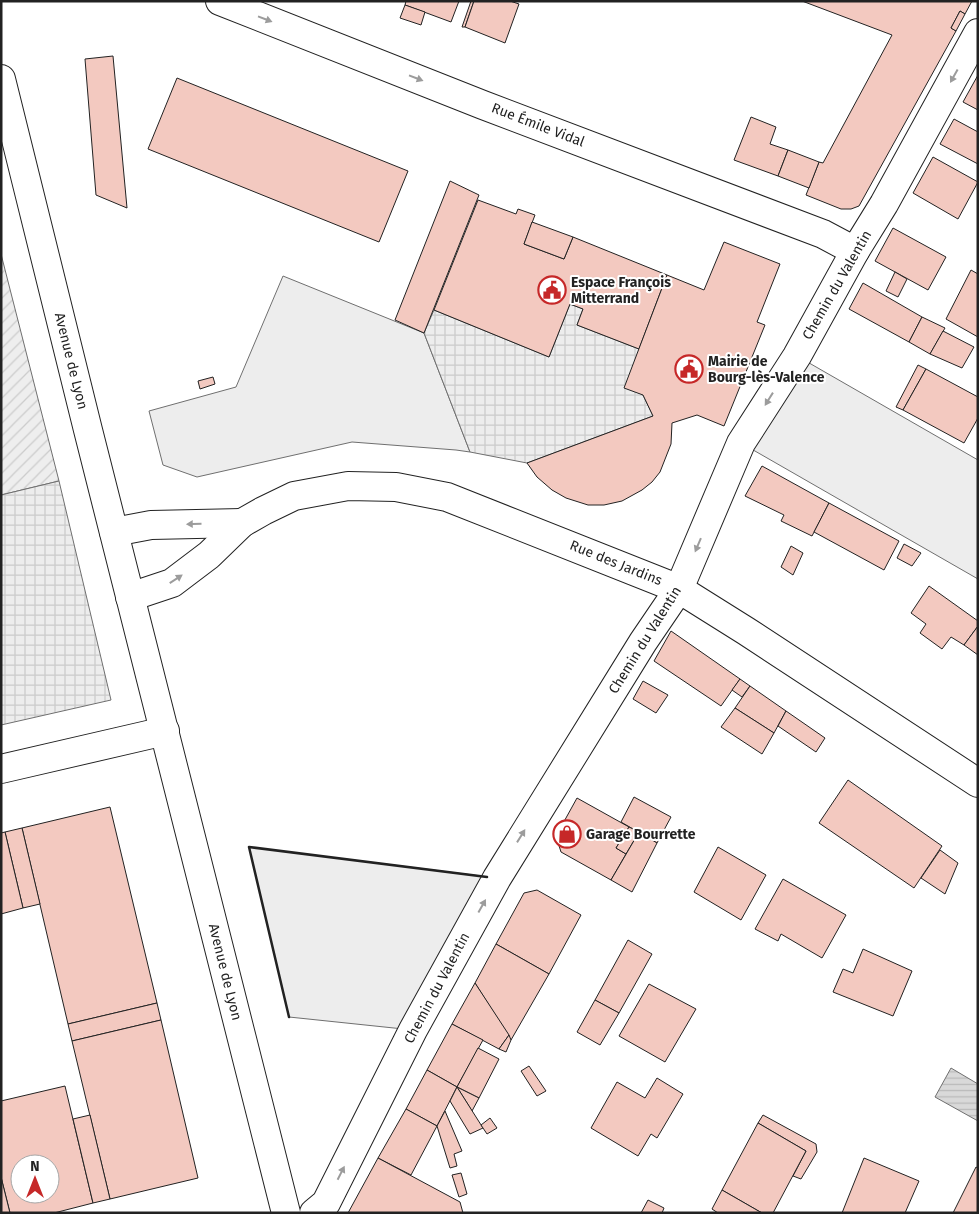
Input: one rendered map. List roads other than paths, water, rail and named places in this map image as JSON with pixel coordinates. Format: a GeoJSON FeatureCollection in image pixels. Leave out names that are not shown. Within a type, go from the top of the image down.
{"type":"FeatureCollection","features":[{"type":"Feature","properties":{"kind":"street","name":"Rue Émile Vidal"},"geometry":{"type":"LineString","coordinates":[[220,1],[483,105],[823,234],[855,251]]}},
{"type":"Feature","properties":{"kind":"street","name":"Chemin du Valentin"},"geometry":{"type":"LineString","coordinates":[[314,1213],[326,1203],[414,1030],[514,849],[679,589],[742,444],[796,356],[855,251],[884,204],[978,34]]}},
{"type":"Feature","properties":{"kind":"street","name":"Avenue de Lyon"},"geometry":{"type":"LineString","coordinates":[[3,92],[165,731],[282,1212]]}},
{"type":"Feature","properties":{"kind":"street","name":"Rue des Jardins"},"geometry":{"type":"LineString","coordinates":[[130,598],[172,583],[209,555],[242,523],[294,496],[348,486],[396,487],[447,497],[628,567],[679,589],[978,783]]}},
{"type":"Feature","properties":{"kind":"street","name":"Rue des Jardins"},"geometry":{"type":"LineString","coordinates":[[114,532],[151,525],[242,523]]}},
{"type":"Feature","properties":{"kind":"street"},"geometry":{"type":"LineString","coordinates":[[1,769],[165,731]]}},
{"type":"Feature","properties":{"kind":"place","name":"Espace François Mitterrand"},"geometry":{"type":"Point","coordinates":[552,290]}},
{"type":"Feature","properties":{"kind":"place","name":"Mairie de Bourg-lès-Valence"},"geometry":{"type":"Point","coordinates":[689,369]}},
{"type":"Feature","properties":{"kind":"place","name":"Garage Bourrette"},"geometry":{"type":"Point","coordinates":[567,834]}}]}
